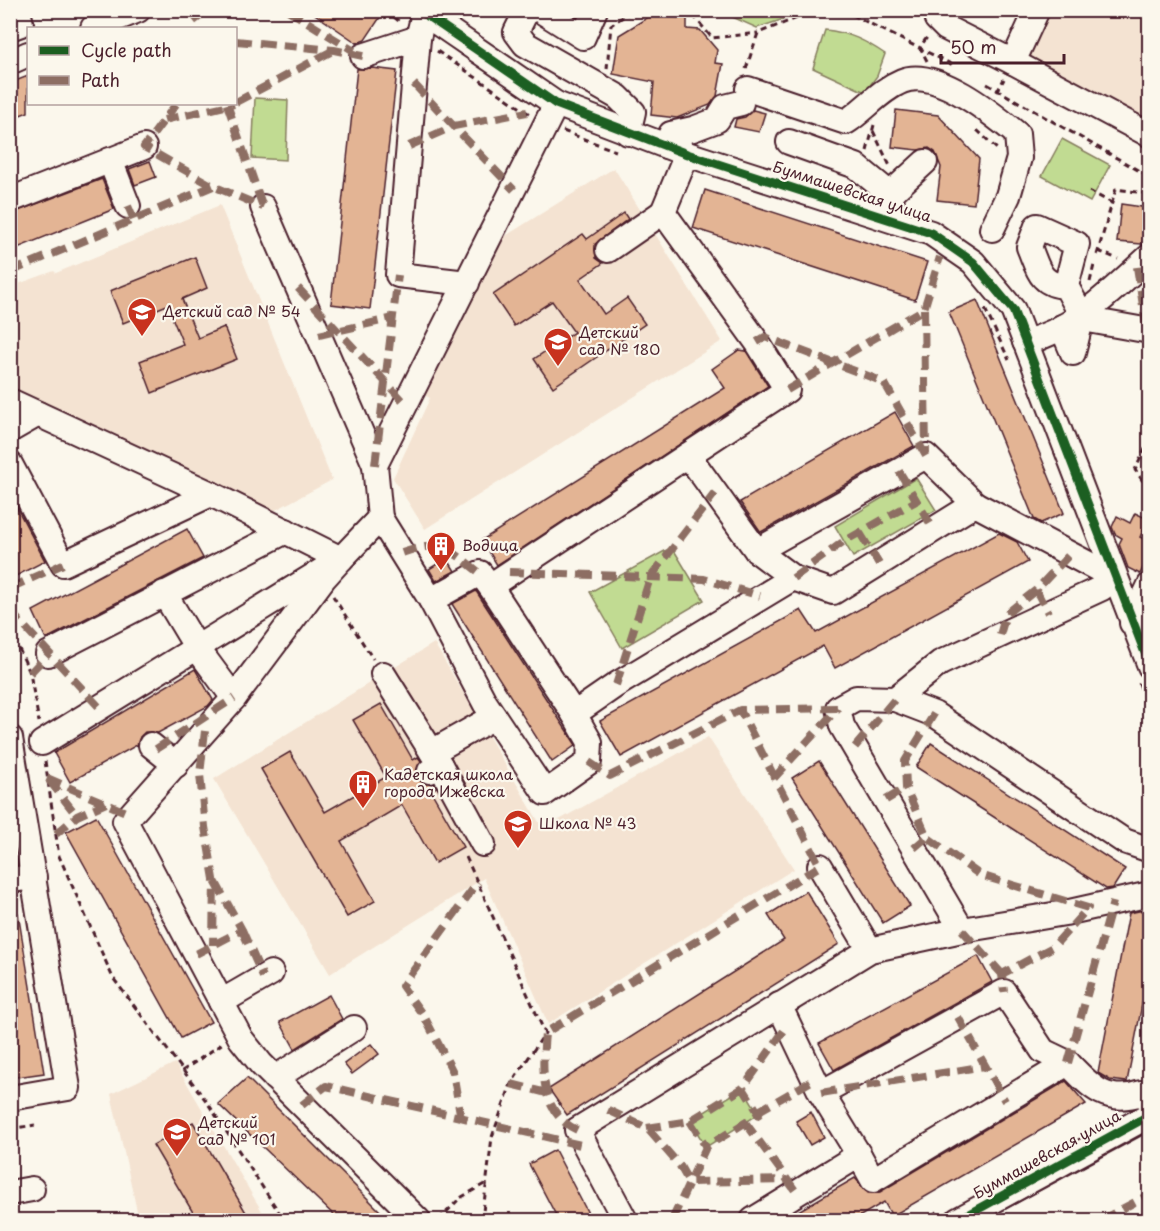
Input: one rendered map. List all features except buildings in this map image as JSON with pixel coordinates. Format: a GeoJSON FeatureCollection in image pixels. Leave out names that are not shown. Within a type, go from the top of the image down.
{"type":"FeatureCollection","features":[{"type":"Feature","properties":{"kind":"street"},"geometry":{"type":"LineString","coordinates":[[10,28],[21,24],[18,10]]}},
{"type":"Feature","properties":{"kind":"street"},"geometry":{"type":"LineString","coordinates":[[96,27],[138,10]]}},
{"type":"Feature","properties":{"kind":"street"},"geometry":{"type":"LineString","coordinates":[[527,10],[516,32],[525,44],[618,97],[633,112],[626,143]]}},
{"type":"Feature","properties":{"kind":"street"},"geometry":{"type":"LineString","coordinates":[[540,10],[583,37],[595,10]]}},
{"type":"Feature","properties":{"kind":"street"},"geometry":{"type":"LineString","coordinates":[[940,10],[937,19],[946,28],[1149,135]]}},
{"type":"Feature","properties":{"kind":"street"},"geometry":{"type":"LineString","coordinates":[[1013,62],[1037,10]]}},
{"type":"Feature","properties":{"kind":"street"},"geometry":{"type":"LineString","coordinates":[[422,12],[398,275],[467,283]]}},
{"type":"Feature","properties":{"kind":"street","name":"Буммашевская улица"},"geometry":{"type":"LineString","coordinates":[[422,12],[551,115],[626,143],[676,150],[895,220],[931,233],[973,262],[1013,310],[1132,623],[1143,673]]}},
{"type":"Feature","properties":{"kind":"street"},"geometry":{"type":"LineString","coordinates":[[363,56],[418,38]]}},
{"type":"Feature","properties":{"kind":"street"},"geometry":{"type":"LineString","coordinates":[[10,62],[27,54]]}},
{"type":"Feature","properties":{"kind":"street"},"geometry":{"type":"LineString","coordinates":[[608,250],[663,212],[676,150],[671,134],[717,120],[725,107],[745,89],[846,122],[883,91],[905,80],[945,85],[995,116],[1017,134],[1019,158],[1008,196],[992,229]]}},
{"type":"Feature","properties":{"kind":"street"},"geometry":{"type":"LineString","coordinates":[[375,465],[551,115]]}},
{"type":"Feature","properties":{"kind":"street"},"geometry":{"type":"LineString","coordinates":[[819,153],[832,117]]}},
{"type":"Feature","properties":{"kind":"street"},"geometry":{"type":"LineString","coordinates":[[789,142],[861,170],[895,190]]}},
{"type":"Feature","properties":{"kind":"street"},"geometry":{"type":"LineString","coordinates":[[10,200],[144,147]]}},
{"type":"Feature","properties":{"kind":"street"},"geometry":{"type":"LineString","coordinates":[[110,160],[128,206]]}},
{"type":"Feature","properties":{"kind":"street"},"geometry":{"type":"LineString","coordinates":[[895,220],[895,190],[925,162]]}},
{"type":"Feature","properties":{"kind":"street"},"geometry":{"type":"LineString","coordinates":[[263,207],[375,465],[380,518],[431,600],[457,653],[494,717],[544,793],[589,762],[590,742],[574,714],[480,573],[431,600]]}},
{"type":"Feature","properties":{"kind":"street"},"geometry":{"type":"LineString","coordinates":[[490,586],[787,390],[757,342],[663,212]]}},
{"type":"Feature","properties":{"kind":"street"},"geometry":{"type":"LineString","coordinates":[[1025,342],[1044,337],[1082,315],[1149,256]]}},
{"type":"Feature","properties":{"kind":"street"},"geometry":{"type":"LineString","coordinates":[[1078,284],[1082,315]]}},
{"type":"Feature","properties":{"kind":"street"},"geometry":{"type":"LineString","coordinates":[[1082,315],[1094,321],[1149,331]]}},
{"type":"Feature","properties":{"kind":"street"},"geometry":{"type":"LineString","coordinates":[[10,401],[211,494],[341,559]]}},
{"type":"Feature","properties":{"kind":"street"},"geometry":{"type":"LineString","coordinates":[[10,430],[38,414]]}},
{"type":"Feature","properties":{"kind":"street"},"geometry":{"type":"LineString","coordinates":[[688,455],[757,551],[793,578],[833,592],[975,504]]}},
{"type":"Feature","properties":{"kind":"street"},"geometry":{"type":"LineString","coordinates":[[757,551],[926,456],[975,504],[1114,578],[1102,588],[940,663],[895,699]]}},
{"type":"Feature","properties":{"kind":"street"},"geometry":{"type":"LineString","coordinates":[[10,464],[63,564],[211,494]]}},
{"type":"Feature","properties":{"kind":"street"},"geometry":{"type":"LineString","coordinates":[[380,518],[323,579],[234,698],[125,821],[237,1033],[275,1078],[418,1221]]}},
{"type":"Feature","properties":{"kind":"street"},"geometry":{"type":"LineString","coordinates":[[48,654],[286,531]]}},
{"type":"Feature","properties":{"kind":"street"},"geometry":{"type":"LineString","coordinates":[[42,743],[341,559]]}},
{"type":"Feature","properties":{"kind":"street"},"geometry":{"type":"LineString","coordinates":[[574,714],[616,685],[793,578]]}},
{"type":"Feature","properties":{"kind":"street"},"geometry":{"type":"LineString","coordinates":[[1132,623],[1149,585]]}},
{"type":"Feature","properties":{"kind":"street"},"geometry":{"type":"LineString","coordinates":[[164,593],[196,648],[234,698]]}},
{"type":"Feature","properties":{"kind":"street"},"geometry":{"type":"LineString","coordinates":[[383,674],[483,844]]}},
{"type":"Feature","properties":{"kind":"street"},"geometry":{"type":"LineString","coordinates":[[962,930],[842,726],[838,708],[856,698],[895,699],[934,714],[1124,841],[1149,849]]}},
{"type":"Feature","properties":{"kind":"street"},"geometry":{"type":"LineString","coordinates":[[434,763],[494,717]]}},
{"type":"Feature","properties":{"kind":"street"},"geometry":{"type":"LineString","coordinates":[[10,738],[22,878],[68,1088],[10,1098]]}},
{"type":"Feature","properties":{"kind":"street"},"geometry":{"type":"LineString","coordinates":[[151,745],[176,765]]}},
{"type":"Feature","properties":{"kind":"street"},"geometry":{"type":"LineString","coordinates":[[820,866],[870,950]]}},
{"type":"Feature","properties":{"kind":"street"},"geometry":{"type":"LineString","coordinates":[[625,1221],[576,1130],[870,950],[962,930],[1065,914],[1149,894]]}},
{"type":"Feature","properties":{"kind":"street"},"geometry":{"type":"LineString","coordinates":[[221,1002],[271,973]]}},
{"type":"Feature","properties":{"kind":"street"},"geometry":{"type":"LineString","coordinates":[[821,1092],[1004,992],[1042,1051],[1068,1063],[1095,1091],[1128,1098],[1141,1093],[1149,1100]]}},
{"type":"Feature","properties":{"kind":"street"},"geometry":{"type":"LineString","coordinates":[[779,1005],[821,1092],[873,1180],[1068,1063]]}},
{"type":"Feature","properties":{"kind":"street"},"geometry":{"type":"LineString","coordinates":[[275,1078],[354,1028]]}},
{"type":"Feature","properties":{"kind":"street","name":"Буммашевская улица"},"geometry":{"type":"LineString","coordinates":[[960,1220],[1149,1115]]}},
{"type":"Feature","properties":{"kind":"street"},"geometry":{"type":"LineString","coordinates":[[753,1221],[859,1155]]}},
{"type":"Feature","properties":{"kind":"path"},"geometry":{"type":"LineString","coordinates":[[386,10],[418,38],[551,115],[626,143]]}},
{"type":"Feature","properties":{"kind":"path"},"geometry":{"type":"LineString","coordinates":[[604,89],[611,25],[633,10]]}},
{"type":"Feature","properties":{"kind":"path"},"geometry":{"type":"LineString","coordinates":[[660,10],[693,15],[712,38],[758,33],[818,10]]}},
{"type":"Feature","properties":{"kind":"path"},"geometry":{"type":"LineString","coordinates":[[693,15],[695,10]]}},
{"type":"Feature","properties":{"kind":"path"},"geometry":{"type":"LineString","coordinates":[[745,89],[758,33]]}},
{"type":"Feature","properties":{"kind":"path"},"geometry":{"type":"LineString","coordinates":[[861,170],[875,122]]}},
{"type":"Feature","properties":{"kind":"path"},"geometry":{"type":"LineString","coordinates":[[873,131],[895,190]]}},
{"type":"Feature","properties":{"kind":"path"},"geometry":{"type":"LineString","coordinates":[[1078,284],[1116,189],[1149,194]]}},
{"type":"Feature","properties":{"kind":"path"},"geometry":{"type":"LineString","coordinates":[[1089,191],[1112,203]]}},
{"type":"Feature","properties":{"kind":"path"},"geometry":{"type":"LineString","coordinates":[[981,300],[1012,368]]}},
{"type":"Feature","properties":{"kind":"path"},"geometry":{"type":"LineString","coordinates":[[1149,439],[1135,470],[1149,490]]}},
{"type":"Feature","properties":{"kind":"path"},"geometry":{"type":"LineString","coordinates":[[323,579],[383,674]]}},
{"type":"Feature","properties":{"kind":"path"},"geometry":{"type":"LineString","coordinates":[[10,628],[30,673],[59,856],[113,978],[207,1102],[284,1221]]}},
{"type":"Feature","properties":{"kind":"path"},"geometry":{"type":"LineString","coordinates":[[1143,673],[1149,711]]}},
{"type":"Feature","properties":{"kind":"path"},"geometry":{"type":"LineString","coordinates":[[482,1221],[492,1137],[511,1084],[544,1033],[465,853],[483,844]]}},
{"type":"Feature","properties":{"kind":"path"},"geometry":{"type":"LineString","coordinates":[[182,1071],[237,1033]]}},
{"type":"Feature","properties":{"kind":"path"},"geometry":{"type":"LineString","coordinates":[[10,1129],[35,1125]]}},
{"type":"Feature","properties":{"kind":"path"},"geometry":{"type":"LineString","coordinates":[[439,1221],[460,1198],[487,1182]]}},
{"type":"Feature","properties":{"kind":"shaded area"},"geometry":{"type":"Polygon","coordinates":[[[1045,11],[1149,11],[1149,128],[1020,62],[1045,11]]]}},
{"type":"Feature","properties":{"kind":"shaded area","name":"Детский сад № 180"},"geometry":{"type":"Polygon","coordinates":[[[614,168],[722,341],[425,529],[393,478],[430,398],[421,393],[494,243],[614,168]]]}},
{"type":"Feature","properties":{"kind":"shaded area","name":"Детский сад № 54"},"geometry":{"type":"Polygon","coordinates":[[[220,205],[332,480],[270,513],[262,512],[11,388],[10,287],[54,271],[56,273],[220,205]]]}},
{"type":"Feature","properties":{"kind":"shaded area","name":"Школа № 43"},"geometry":{"type":"Polygon","coordinates":[[[434,643],[543,829],[708,737],[794,869],[548,1024],[484,878],[330,974],[214,779],[434,643]]]}},
{"type":"Feature","properties":{"kind":"shaded area","name":"Детский сад № 101"},"geometry":{"type":"Polygon","coordinates":[[[175,1063],[267,1220],[139,1220],[111,1094],[175,1063]]]}},
{"type":"Feature","properties":{"kind":"green space"},"geometry":{"type":"Polygon","coordinates":[[[719,10],[808,11],[757,28],[719,10]]]}},
{"type":"Feature","properties":{"kind":"green space"},"geometry":{"type":"Polygon","coordinates":[[[825,30],[856,38],[885,54],[877,76],[865,92],[813,68],[825,30]]]}},
{"type":"Feature","properties":{"kind":"green space"},"geometry":{"type":"Polygon","coordinates":[[[255,98],[288,100],[286,160],[252,158],[255,98]]]}},
{"type":"Feature","properties":{"kind":"green space"},"geometry":{"type":"Polygon","coordinates":[[[1062,139],[1110,165],[1090,202],[1042,176],[1062,139]]]}},
{"type":"Feature","properties":{"kind":"green space"},"geometry":{"type":"Polygon","coordinates":[[[916,478],[936,510],[853,557],[835,526],[916,478]]]}},
{"type":"Feature","properties":{"kind":"green space"},"geometry":{"type":"Polygon","coordinates":[[[672,547],[704,600],[622,648],[590,592],[672,547]]]}},
{"type":"Feature","properties":{"kind":"green space"},"geometry":{"type":"Polygon","coordinates":[[[743,1088],[759,1114],[706,1147],[690,1121],[743,1088]]]}},
{"type":"Feature","properties":{"kind":"tram line"},"geometry":{"type":"LineString","coordinates":[[985,1220],[1150,1131]]}},
{"type":"Feature","properties":{"kind":"marked path"},"geometry":{"type":"LineString","coordinates":[[190,10],[203,27]]}},
{"type":"Feature","properties":{"kind":"marked path"},"geometry":{"type":"LineString","coordinates":[[288,10],[354,51]]}},
{"type":"Feature","properties":{"kind":"marked path"},"geometry":{"type":"LineString","coordinates":[[237,41],[334,50],[363,56]]}},
{"type":"Feature","properties":{"kind":"marked path"},"geometry":{"type":"LineString","coordinates":[[237,101],[334,50]]}},
{"type":"Feature","properties":{"kind":"marked path"},"geometry":{"type":"LineString","coordinates":[[414,84],[514,190]]}},
{"type":"Feature","properties":{"kind":"marked path"},"geometry":{"type":"LineString","coordinates":[[175,105],[144,147],[213,186],[263,207]]}},
{"type":"Feature","properties":{"kind":"marked path"},"geometry":{"type":"LineString","coordinates":[[227,105],[263,207]]}},
{"type":"Feature","properties":{"kind":"marked path"},"geometry":{"type":"LineString","coordinates":[[164,120],[230,105]]}},
{"type":"Feature","properties":{"kind":"marked path"},"geometry":{"type":"LineString","coordinates":[[409,146],[454,126],[527,112]]}},
{"type":"Feature","properties":{"kind":"marked path"},"geometry":{"type":"LineString","coordinates":[[10,272],[213,186]]}},
{"type":"Feature","properties":{"kind":"marked path"},"geometry":{"type":"LineString","coordinates":[[128,206],[134,220]]}},
{"type":"Feature","properties":{"kind":"marked path"},"geometry":{"type":"LineString","coordinates":[[787,390],[924,309],[940,257]]}},
{"type":"Feature","properties":{"kind":"marked path"},"geometry":{"type":"LineString","coordinates":[[1137,267],[1147,331]]}},
{"type":"Feature","properties":{"kind":"marked path"},"geometry":{"type":"LineString","coordinates":[[375,465],[398,275]]}},
{"type":"Feature","properties":{"kind":"marked path"},"geometry":{"type":"LineString","coordinates":[[298,288],[406,404]]}},
{"type":"Feature","properties":{"kind":"marked path"},"geometry":{"type":"LineString","coordinates":[[924,309],[926,453]]}},
{"type":"Feature","properties":{"kind":"marked path"},"geometry":{"type":"LineString","coordinates":[[319,335],[394,318]]}},
{"type":"Feature","properties":{"kind":"marked path"},"geometry":{"type":"LineString","coordinates":[[757,342],[765,337],[884,382],[926,456]]}},
{"type":"Feature","properties":{"kind":"marked path"},"geometry":{"type":"LineString","coordinates":[[899,471],[934,530]]}},
{"type":"Feature","properties":{"kind":"marked path"},"geometry":{"type":"LineString","coordinates":[[616,685],[650,578],[715,493]]}},
{"type":"Feature","properties":{"kind":"marked path"},"geometry":{"type":"LineString","coordinates":[[793,578],[843,542],[916,501]]}},
{"type":"Feature","properties":{"kind":"marked path"},"geometry":{"type":"LineString","coordinates":[[860,533],[879,564]]}},
{"type":"Feature","properties":{"kind":"marked path"},"geometry":{"type":"LineString","coordinates":[[402,553],[427,547],[444,548],[480,573]]}},
{"type":"Feature","properties":{"kind":"marked path"},"geometry":{"type":"LineString","coordinates":[[1000,635],[1006,614],[1036,590],[1069,555]]}},
{"type":"Feature","properties":{"kind":"marked path"},"geometry":{"type":"LineString","coordinates":[[10,588],[63,564]]}},
{"type":"Feature","properties":{"kind":"marked path"},"geometry":{"type":"LineString","coordinates":[[509,572],[704,579],[760,596]]}},
{"type":"Feature","properties":{"kind":"marked path"},"geometry":{"type":"LineString","coordinates":[[1036,590],[1048,613]]}},
{"type":"Feature","properties":{"kind":"marked path"},"geometry":{"type":"LineString","coordinates":[[10,611],[100,708]]}},
{"type":"Feature","properties":{"kind":"marked path"},"geometry":{"type":"LineString","coordinates":[[30,673],[48,654]]}},
{"type":"Feature","properties":{"kind":"marked path"},"geometry":{"type":"LineString","coordinates":[[156,749],[234,698]]}},
{"type":"Feature","properties":{"kind":"marked path"},"geometry":{"type":"LineString","coordinates":[[855,747],[895,699]]}},
{"type":"Feature","properties":{"kind":"marked path"},"geometry":{"type":"LineString","coordinates":[[589,762],[610,776],[740,710],[838,708]]}},
{"type":"Feature","properties":{"kind":"marked path"},"geometry":{"type":"LineString","coordinates":[[774,778],[838,708]]}},
{"type":"Feature","properties":{"kind":"marked path"},"geometry":{"type":"LineString","coordinates":[[577,1130],[565,1122],[549,1101],[543,1061],[545,1033],[820,866],[740,710]]}},
{"type":"Feature","properties":{"kind":"marked path"},"geometry":{"type":"LineString","coordinates":[[934,714],[905,761],[906,788],[927,837],[980,875],[1088,908],[1053,947],[1002,974],[1004,992]]}},
{"type":"Feature","properties":{"kind":"marked path"},"geometry":{"type":"LineString","coordinates":[[205,731],[200,774],[205,827],[214,879],[213,945]]}},
{"type":"Feature","properties":{"kind":"marked path"},"geometry":{"type":"LineString","coordinates":[[47,778],[130,814]]}},
{"type":"Feature","properties":{"kind":"marked path"},"geometry":{"type":"LineString","coordinates":[[49,780],[77,816]]}},
{"type":"Feature","properties":{"kind":"marked path"},"geometry":{"type":"LineString","coordinates":[[886,800],[906,788]]}},
{"type":"Feature","properties":{"kind":"marked path"},"geometry":{"type":"LineString","coordinates":[[56,834],[77,816],[106,803]]}},
{"type":"Feature","properties":{"kind":"marked path"},"geometry":{"type":"LineString","coordinates":[[914,848],[927,837]]}},
{"type":"Feature","properties":{"kind":"marked path"},"geometry":{"type":"LineString","coordinates":[[196,954],[242,930],[215,881]]}},
{"type":"Feature","properties":{"kind":"marked path"},"geometry":{"type":"LineString","coordinates":[[461,1119],[453,1072],[425,1018],[402,986],[478,882]]}},
{"type":"Feature","properties":{"kind":"marked path"},"geometry":{"type":"LineString","coordinates":[[1068,1063],[1113,902]]}},
{"type":"Feature","properties":{"kind":"marked path"},"geometry":{"type":"LineString","coordinates":[[242,930],[263,977]]}},
{"type":"Feature","properties":{"kind":"marked path"},"geometry":{"type":"LineString","coordinates":[[962,930],[1002,974]]}},
{"type":"Feature","properties":{"kind":"marked path"},"geometry":{"type":"LineString","coordinates":[[958,1017],[1005,1101]]}},
{"type":"Feature","properties":{"kind":"marked path"},"geometry":{"type":"LineString","coordinates":[[647,1128],[690,1121],[743,1088],[788,1025]]}},
{"type":"Feature","properties":{"kind":"marked path"},"geometry":{"type":"LineString","coordinates":[[821,1093],[985,1066]]}},
{"type":"Feature","properties":{"kind":"marked path"},"geometry":{"type":"LineString","coordinates":[[757,1112],[815,1079]]}},
{"type":"Feature","properties":{"kind":"marked path"},"geometry":{"type":"LineString","coordinates":[[511,1084],[547,1093]]}},
{"type":"Feature","properties":{"kind":"marked path"},"geometry":{"type":"LineString","coordinates":[[302,1105],[326,1086],[585,1146]]}},
{"type":"Feature","properties":{"kind":"marked path"},"geometry":{"type":"LineString","coordinates":[[672,1220],[706,1147],[759,1114],[743,1088]]}},
{"type":"Feature","properties":{"kind":"marked path"},"geometry":{"type":"LineString","coordinates":[[608,1110],[647,1128],[680,1166],[689,1182],[787,1180]]}},
{"type":"Feature","properties":{"kind":"marked path"},"geometry":{"type":"LineString","coordinates":[[690,1121],[706,1147]]}},
{"type":"Feature","properties":{"kind":"marked path"},"geometry":{"type":"LineString","coordinates":[[745,1122],[797,1193]]}},
{"type":"Feature","properties":{"kind":"marked path"},"geometry":{"type":"LineString","coordinates":[[1101,1220],[1150,1194]]}},
{"type":"Feature","properties":{"kind":"cycle path"},"geometry":{"type":"LineString","coordinates":[[419,10],[556,104],[687,154],[931,233],[973,262],[1013,310],[1150,666]]}},
{"type":"Feature","properties":{"kind":"cycle path"},"geometry":{"type":"LineString","coordinates":[[958,1220],[1150,1115]]}},
{"type":"Feature","properties":{"kind":"place","name":"Детский сад № 54"},"geometry":{"type":"Point","coordinates":[142,338]}},
{"type":"Feature","properties":{"kind":"place","name":"Детский сад № 180"},"geometry":{"type":"Point","coordinates":[558,368]}},
{"type":"Feature","properties":{"kind":"place","name":"Водица"},"geometry":{"type":"Point","coordinates":[441,572]}},
{"type":"Feature","properties":{"kind":"place","name":"Кадетская школа города Ижевска"},"geometry":{"type":"Point","coordinates":[363,810]}},
{"type":"Feature","properties":{"kind":"place","name":"Школа № 43"},"geometry":{"type":"Point","coordinates":[518,850]}},
{"type":"Feature","properties":{"kind":"place","name":"Детский сад № 101"},"geometry":{"type":"Point","coordinates":[177,1158]}}]}
